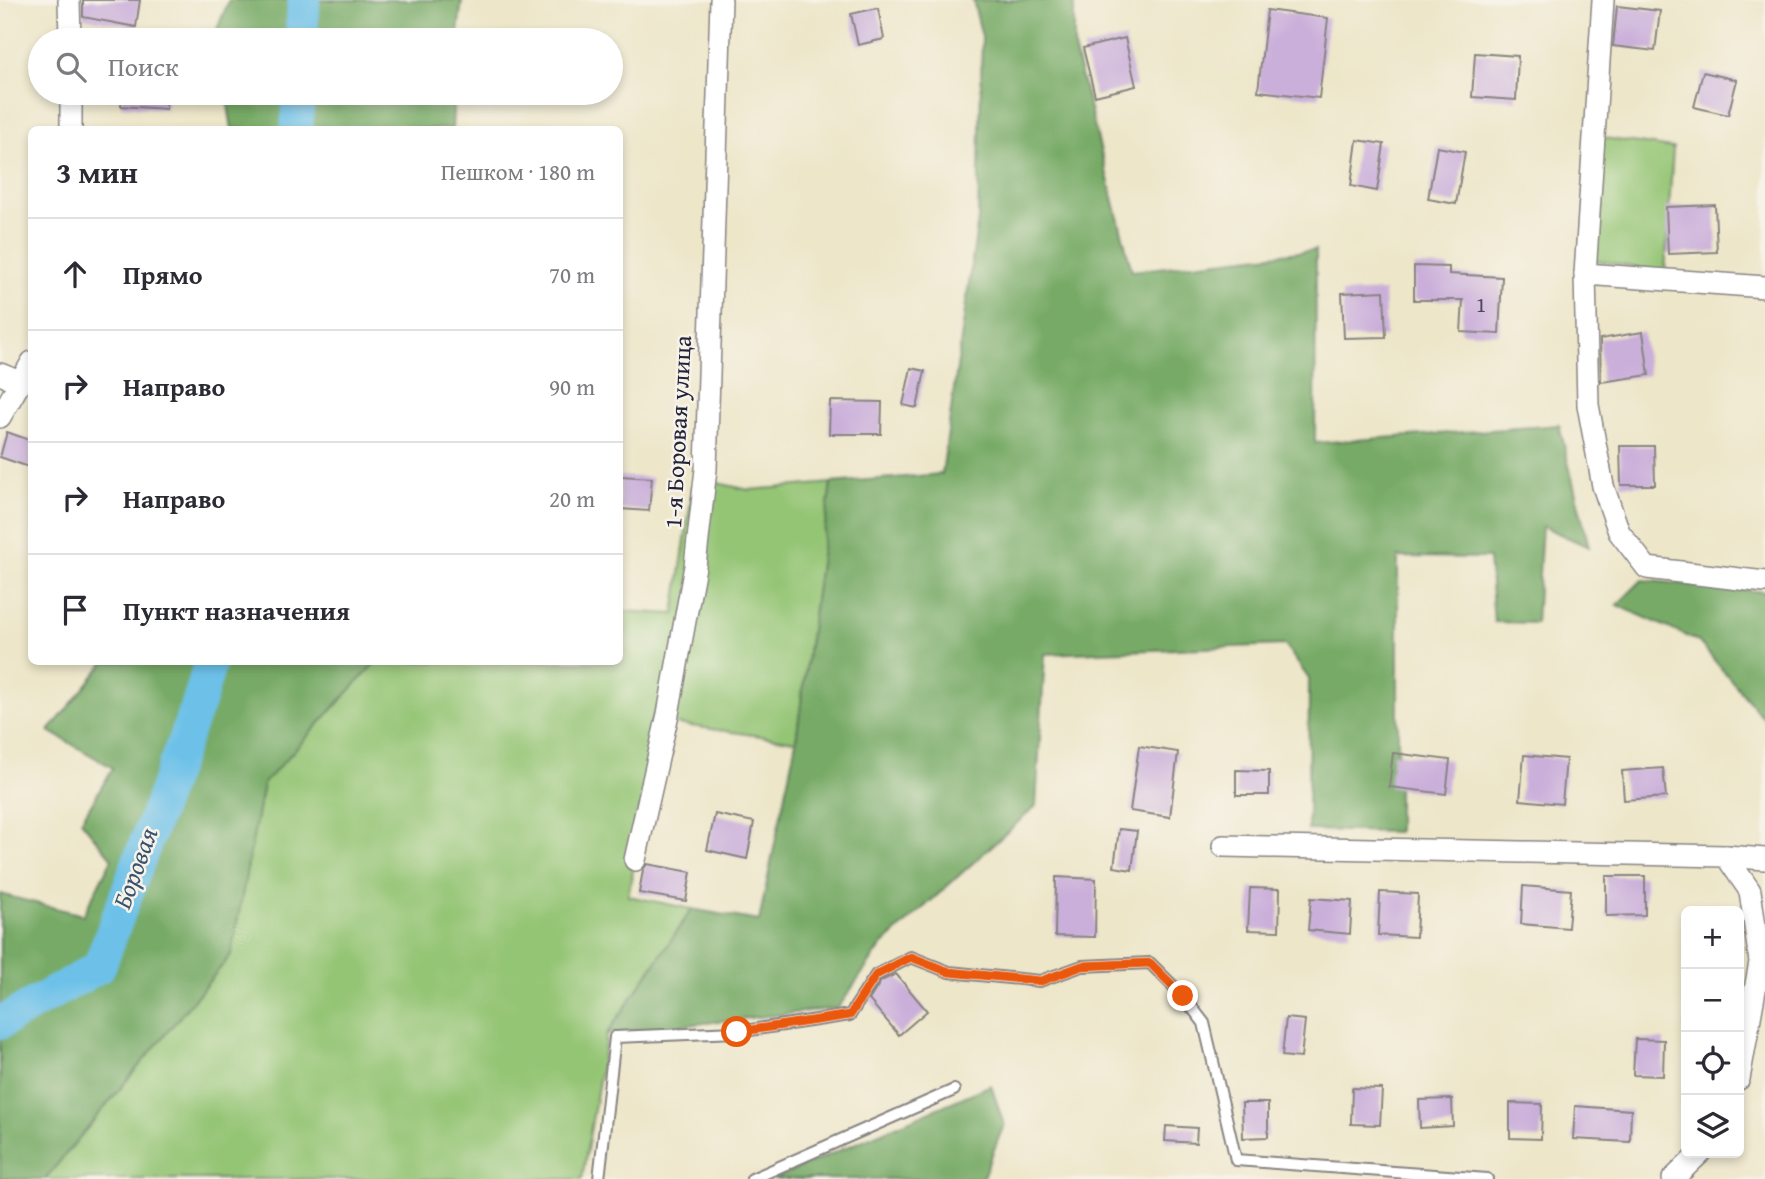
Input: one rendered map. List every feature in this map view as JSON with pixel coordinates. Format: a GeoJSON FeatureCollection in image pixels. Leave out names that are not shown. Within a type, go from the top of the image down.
{"type":"FeatureCollection","features":[{"type":"Feature","properties":{"kind":"street"},"geometry":{"type":"LineString","coordinates":[[69,0],[69,28]]}},
{"type":"Feature","properties":{"kind":"street","name":"1-я Боровая улица"},"geometry":{"type":"LineString","coordinates":[[635,860],[668,714],[695,566],[706,469],[721,0]]}},
{"type":"Feature","properties":{"kind":"street"},"geometry":{"type":"LineString","coordinates":[[1603,0],[1585,274],[1588,405],[1603,486],[1619,532],[1647,568],[1765,582]]}},
{"type":"Feature","properties":{"kind":"street"},"geometry":{"type":"LineString","coordinates":[[71,105],[71,126]]}},
{"type":"Feature","properties":{"kind":"street"},"geometry":{"type":"LineString","coordinates":[[1585,274],[1765,287]]}},
{"type":"Feature","properties":{"kind":"street"},"geometry":{"type":"LineString","coordinates":[[0,417],[28,369]]}},
{"type":"Feature","properties":{"kind":"street"},"geometry":{"type":"LineString","coordinates":[[0,374],[20,382]]}},
{"type":"Feature","properties":{"kind":"street"},"geometry":{"type":"LineString","coordinates":[[1223,846],[1765,859]]}},
{"type":"Feature","properties":{"kind":"street"},"geometry":{"type":"LineString","coordinates":[[1726,856],[1750,891],[1760,962],[1744,1051]]}},
{"type":"Feature","properties":{"kind":"street"},"geometry":{"type":"LineString","coordinates":[[1673,1179],[1695,1158]]}},
{"type":"Feature","properties":{"kind":"lane"},"geometry":{"type":"LineString","coordinates":[[599,1179],[615,1037],[737,1032],[850,1015],[876,975],[911,957],[949,972],[1041,981],[1082,966],[1150,963],[1183,996],[1204,1023],[1236,1160],[1486,1179]]}},
{"type":"Feature","properties":{"kind":"lane"},"geometry":{"type":"LineString","coordinates":[[751,1179],[954,1090]]}},
{"type":"Feature","properties":{"kind":"green space"},"geometry":{"type":"Polygon","coordinates":[[[229,0],[462,0],[458,28],[218,28],[229,0]]]}},
{"type":"Feature","properties":{"kind":"green space"},"geometry":{"type":"Polygon","coordinates":[[[973,0],[1074,0],[1074,48],[1132,271],[1316,250],[1315,443],[1559,425],[1589,547],[1542,526],[1536,623],[1494,622],[1489,558],[1398,557],[1398,832],[1308,830],[1309,679],[1285,645],[1045,654],[1036,806],[882,945],[838,1008],[607,1034],[692,909],[759,921],[796,741],[831,483],[942,474],[978,219],[982,37],[973,0]]]}},
{"type":"Feature","properties":{"kind":"green space"},"geometry":{"type":"Polygon","coordinates":[[[228,105],[453,105],[452,126],[232,126],[228,105]]]}},
{"type":"Feature","properties":{"kind":"green space"},"geometry":{"type":"Polygon","coordinates":[[[1591,136],[1673,148],[1665,273],[1584,258],[1591,136]]]}},
{"type":"Feature","properties":{"kind":"green space"},"geometry":{"type":"Polygon","coordinates":[[[713,482],[749,490],[831,483],[796,741],[663,722],[628,896],[692,909],[607,1034],[582,1179],[45,1179],[231,955],[263,784],[373,665],[623,665],[623,611],[674,614],[693,486],[713,482]]]}},
{"type":"Feature","properties":{"kind":"green space"},"geometry":{"type":"Polygon","coordinates":[[[1642,580],[1765,592],[1765,720],[1698,641],[1617,605],[1642,580]]]}},
{"type":"Feature","properties":{"kind":"green space"},"geometry":{"type":"Polygon","coordinates":[[[103,665],[373,665],[263,784],[231,955],[45,1179],[0,1179],[0,894],[83,915],[112,859],[81,821],[113,768],[49,731],[103,665]]]}},
{"type":"Feature","properties":{"kind":"green space"},"geometry":{"type":"Polygon","coordinates":[[[991,1085],[1004,1125],[982,1179],[773,1179],[991,1085]]]}},
{"type":"Feature","properties":{"kind":"building"},"geometry":{"type":"Polygon","coordinates":[[[83,0],[140,0],[136,27],[83,17],[83,0]]]}},
{"type":"Feature","properties":{"kind":"building"},"geometry":{"type":"Polygon","coordinates":[[[1617,6],[1660,11],[1655,51],[1613,46],[1617,6]]]}},
{"type":"Feature","properties":{"kind":"building"},"geometry":{"type":"Polygon","coordinates":[[[878,8],[884,39],[858,45],[851,14],[878,8]]]}},
{"type":"Feature","properties":{"kind":"building"},"geometry":{"type":"Polygon","coordinates":[[[1267,10],[1328,18],[1319,98],[1258,91],[1267,10]]]}},
{"type":"Feature","properties":{"kind":"building"},"geometry":{"type":"Polygon","coordinates":[[[1125,38],[1136,86],[1095,96],[1083,48],[1125,38]]]}},
{"type":"Feature","properties":{"kind":"building"},"geometry":{"type":"Polygon","coordinates":[[[1475,53],[1518,56],[1516,100],[1472,97],[1475,53]]]}},
{"type":"Feature","properties":{"kind":"building"},"geometry":{"type":"Polygon","coordinates":[[[1703,72],[1737,80],[1728,115],[1694,107],[1703,72]]]}},
{"type":"Feature","properties":{"kind":"building"},"geometry":{"type":"Polygon","coordinates":[[[121,105],[166,105],[166,109],[121,105]]]}},
{"type":"Feature","properties":{"kind":"building"},"geometry":{"type":"Polygon","coordinates":[[[1357,140],[1384,144],[1377,191],[1351,186],[1357,140]]]}},
{"type":"Feature","properties":{"kind":"building"},"geometry":{"type":"Polygon","coordinates":[[[1437,147],[1465,152],[1456,204],[1428,199],[1437,147]]]}},
{"type":"Feature","properties":{"kind":"building"},"geometry":{"type":"Polygon","coordinates":[[[1715,205],[1717,252],[1668,254],[1666,207],[1715,205]]]}},
{"type":"Feature","properties":{"kind":"building"},"geometry":{"type":"Polygon","coordinates":[[[1414,266],[1449,267],[1449,274],[1502,277],[1499,334],[1461,332],[1463,300],[1414,300],[1414,266]]]}},
{"type":"Feature","properties":{"kind":"building"},"geometry":{"type":"Polygon","coordinates":[[[1384,291],[1386,337],[1344,338],[1342,293],[1384,291]]]}},
{"type":"Feature","properties":{"kind":"building"},"geometry":{"type":"Polygon","coordinates":[[[1643,332],[1649,375],[1601,382],[1600,339],[1643,332]]]}},
{"type":"Feature","properties":{"kind":"building"},"geometry":{"type":"Polygon","coordinates":[[[911,368],[925,371],[917,408],[903,405],[911,368]]]}},
{"type":"Feature","properties":{"kind":"building"},"geometry":{"type":"Polygon","coordinates":[[[830,401],[882,402],[881,434],[829,434],[830,401]]]}},
{"type":"Feature","properties":{"kind":"building"},"geometry":{"type":"Polygon","coordinates":[[[7,432],[28,440],[28,467],[0,457],[7,432]]]}},
{"type":"Feature","properties":{"kind":"building"},"geometry":{"type":"Polygon","coordinates":[[[1620,446],[1654,446],[1655,485],[1621,485],[1620,446]]]}},
{"type":"Feature","properties":{"kind":"building"},"geometry":{"type":"Polygon","coordinates":[[[623,476],[652,478],[649,511],[623,509],[623,476]]]}},
{"type":"Feature","properties":{"kind":"building"},"geometry":{"type":"Polygon","coordinates":[[[1139,746],[1178,752],[1170,817],[1130,811],[1139,746]]]}},
{"type":"Feature","properties":{"kind":"building"},"geometry":{"type":"Polygon","coordinates":[[[1393,753],[1450,760],[1446,794],[1389,787],[1393,753]]]}},
{"type":"Feature","properties":{"kind":"building"},"geometry":{"type":"Polygon","coordinates":[[[1524,755],[1566,759],[1562,804],[1520,800],[1524,755]]]}},
{"type":"Feature","properties":{"kind":"building"},"geometry":{"type":"Polygon","coordinates":[[[1663,768],[1666,797],[1624,800],[1622,771],[1663,768]]]}},
{"type":"Feature","properties":{"kind":"building"},"geometry":{"type":"Polygon","coordinates":[[[1236,770],[1269,771],[1269,795],[1236,795],[1236,770]]]}},
{"type":"Feature","properties":{"kind":"building"},"geometry":{"type":"Polygon","coordinates":[[[715,814],[754,822],[747,859],[707,850],[715,814]]]}},
{"type":"Feature","properties":{"kind":"building"},"geometry":{"type":"Polygon","coordinates":[[[1119,829],[1137,831],[1132,870],[1114,867],[1119,829]]]}},
{"type":"Feature","properties":{"kind":"building"},"geometry":{"type":"Polygon","coordinates":[[[647,864],[691,872],[686,901],[639,893],[643,870],[647,864]]]}},
{"type":"Feature","properties":{"kind":"building"},"geometry":{"type":"Polygon","coordinates":[[[1606,876],[1645,876],[1645,915],[1606,916],[1606,876]]]}},
{"type":"Feature","properties":{"kind":"building"},"geometry":{"type":"Polygon","coordinates":[[[1056,877],[1096,879],[1095,937],[1055,936],[1056,877]]]}},
{"type":"Feature","properties":{"kind":"building"},"geometry":{"type":"Polygon","coordinates":[[[1523,886],[1571,890],[1568,928],[1521,924],[1523,886]]]}},
{"type":"Feature","properties":{"kind":"building"},"geometry":{"type":"Polygon","coordinates":[[[1250,888],[1280,889],[1279,931],[1248,930],[1250,888]]]}},
{"type":"Feature","properties":{"kind":"building"},"geometry":{"type":"Polygon","coordinates":[[[1380,892],[1418,894],[1416,937],[1378,935],[1380,892]]]}},
{"type":"Feature","properties":{"kind":"building"},"geometry":{"type":"Polygon","coordinates":[[[1311,898],[1352,901],[1350,934],[1308,930],[1311,898]]]}},
{"type":"Feature","properties":{"kind":"building"},"geometry":{"type":"Polygon","coordinates":[[[896,974],[927,1011],[899,1035],[869,1000],[881,981],[896,974]]]}},
{"type":"Feature","properties":{"kind":"building"},"geometry":{"type":"Polygon","coordinates":[[[1286,1018],[1305,1020],[1301,1058],[1282,1056],[1286,1018]]]}},
{"type":"Feature","properties":{"kind":"building"},"geometry":{"type":"Polygon","coordinates":[[[1635,1039],[1664,1040],[1663,1076],[1633,1075],[1635,1039]]]}},
{"type":"Feature","properties":{"kind":"building"},"geometry":{"type":"Polygon","coordinates":[[[1352,1088],[1382,1089],[1380,1125],[1351,1124],[1352,1088]]]}},
{"type":"Feature","properties":{"kind":"building"},"geometry":{"type":"Polygon","coordinates":[[[1452,1099],[1453,1126],[1420,1128],[1419,1100],[1452,1099]]]}},
{"type":"Feature","properties":{"kind":"building"},"geometry":{"type":"Polygon","coordinates":[[[1242,1103],[1268,1103],[1268,1137],[1243,1138],[1242,1103]]]}},
{"type":"Feature","properties":{"kind":"building"},"geometry":{"type":"Polygon","coordinates":[[[1510,1103],[1542,1104],[1541,1139],[1510,1138],[1510,1103]]]}},
{"type":"Feature","properties":{"kind":"building"},"geometry":{"type":"Polygon","coordinates":[[[1575,1106],[1631,1110],[1630,1142],[1573,1139],[1575,1106]]]}},
{"type":"Feature","properties":{"kind":"building"},"geometry":{"type":"Polygon","coordinates":[[[1166,1126],[1197,1128],[1196,1143],[1165,1141],[1166,1126]]]}},
{"type":"Feature","properties":{"kind":"waterway","name":"Боровая"},"geometry":{"type":"LineString","coordinates":[[302,28],[304,0]]}},
{"type":"Feature","properties":{"kind":"waterway","name":"Боровая"},"geometry":{"type":"LineString","coordinates":[[297,126],[298,105]]}},
{"type":"Feature","properties":{"kind":"waterway","name":"Боровая"},"geometry":{"type":"LineString","coordinates":[[0,1023],[99,967],[200,698],[209,665]]}},
{"type":"Feature","properties":{"kind":"route"},"geometry":{"type":"LineString","coordinates":[[737,1032],[850,1015],[876,975],[911,957],[949,972],[1041,981],[1082,966],[1150,963],[1183,996]]}}]}
